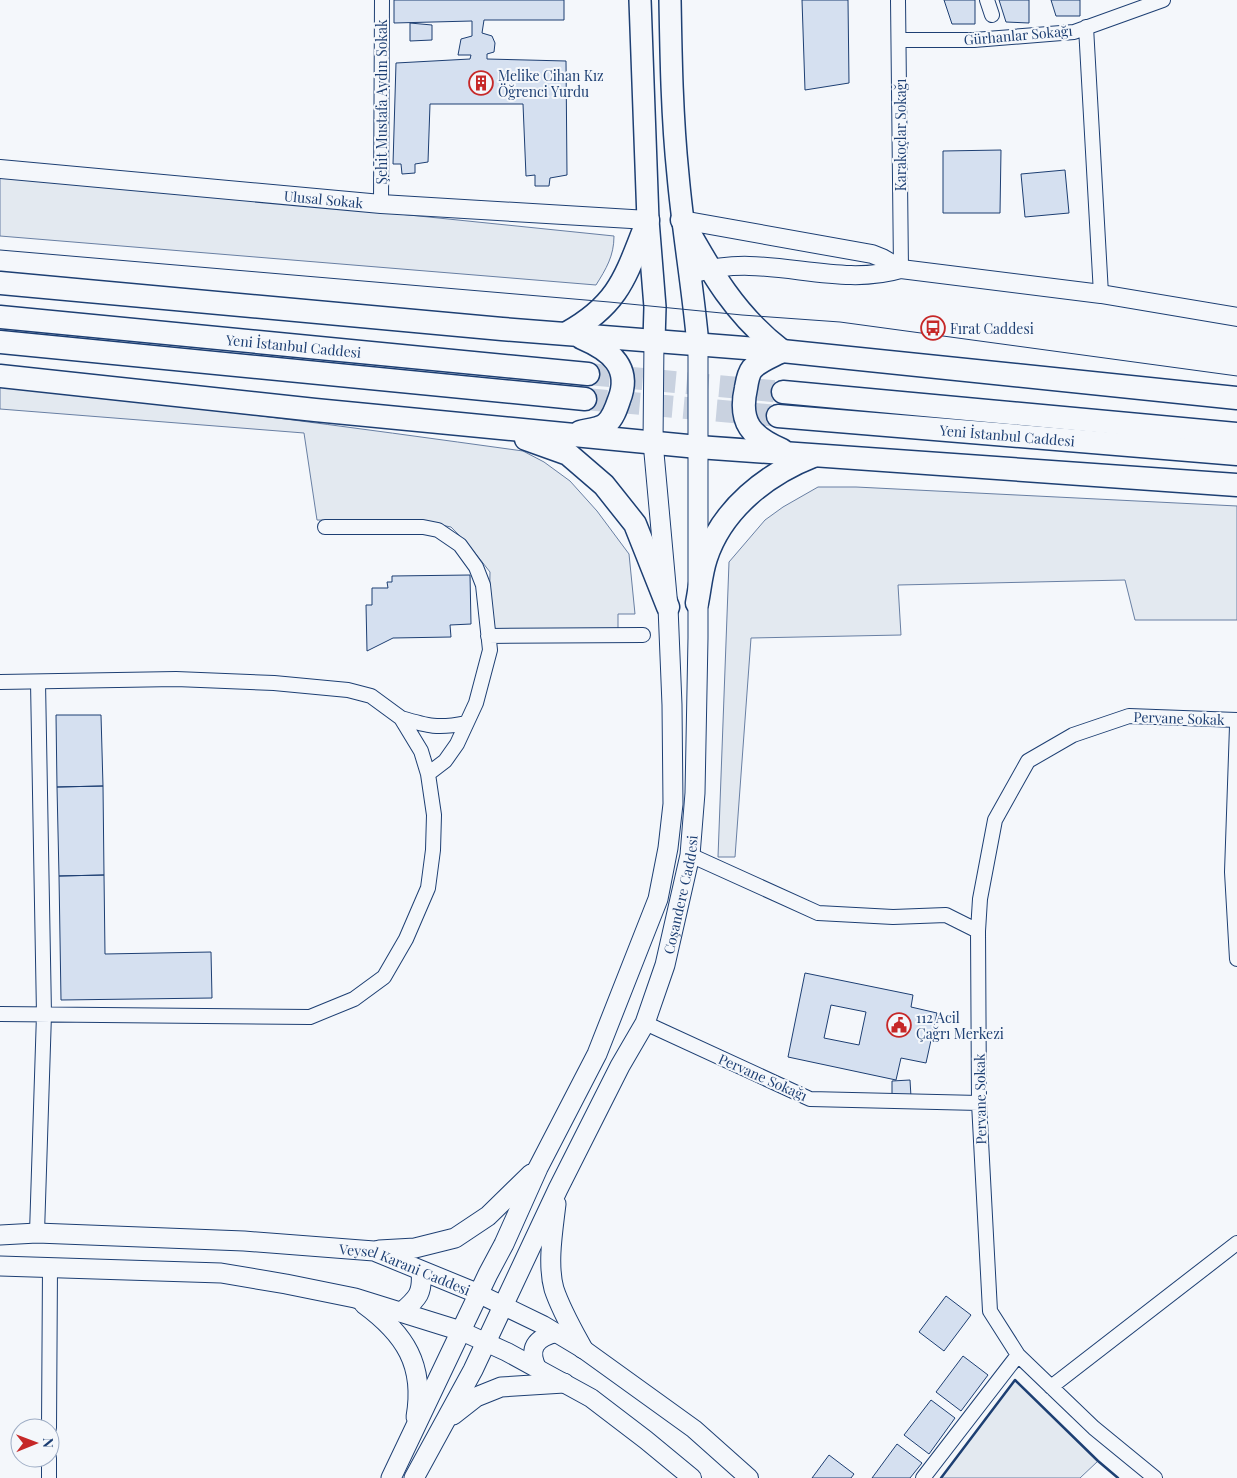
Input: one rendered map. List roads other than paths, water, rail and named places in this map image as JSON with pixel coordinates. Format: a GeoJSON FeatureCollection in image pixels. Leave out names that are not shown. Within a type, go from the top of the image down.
{"type":"FeatureCollection","features":[{"type":"Feature","properties":{"kind":"highway"},"geometry":{"type":"LineString","coordinates":[[570,334],[598,313],[614,296],[630,266],[648,220]]}},
{"type":"Feature","properties":{"kind":"highway"},"geometry":{"type":"LineString","coordinates":[[682,220],[700,271],[763,336],[782,351]]}},
{"type":"Feature","properties":{"kind":"highway"},"geometry":{"type":"LineString","coordinates":[[0,283],[502,329],[782,351],[1237,398]]}},
{"type":"Feature","properties":{"kind":"highway","name":"Yeni İstanbul Caddesi"},"geometry":{"type":"LineString","coordinates":[[0,316],[588,374]]}},
{"type":"Feature","properties":{"kind":"highway"},"geometry":{"type":"LineString","coordinates":[[570,334],[601,346],[614,357],[621,369],[622,384],[615,412],[605,425],[571,435]]}},
{"type":"Feature","properties":{"kind":"highway","name":"Yeni İstanbul Caddesi"},"geometry":{"type":"LineString","coordinates":[[0,342],[585,399]]}},
{"type":"Feature","properties":{"kind":"highway"},"geometry":{"type":"LineString","coordinates":[[782,351],[752,369],[748,377],[745,393],[744,419],[757,436],[768,444],[789,453]]}},
{"type":"Feature","properties":{"kind":"highway"},"geometry":{"type":"LineString","coordinates":[[0,376],[492,428],[698,447],[1237,485]]}},
{"type":"Feature","properties":{"kind":"highway","name":"Yeni İstanbul Caddesi"},"geometry":{"type":"LineString","coordinates":[[782,392],[1237,434]]}},
{"type":"Feature","properties":{"kind":"highway","name":"Yeni İstanbul Caddesi"},"geometry":{"type":"LineString","coordinates":[[778,416],[1237,454]]}},
{"type":"Feature","properties":{"kind":"highway"},"geometry":{"type":"LineString","coordinates":[[492,428],[568,454],[604,484],[634,524],[668,607]]}},
{"type":"Feature","properties":{"kind":"highway"},"geometry":{"type":"LineString","coordinates":[[697,603],[711,544],[729,516],[765,482],[796,462],[814,455]]}},
{"type":"Feature","properties":{"kind":"main road"},"geometry":{"type":"LineString","coordinates":[[640,0],[648,220],[655,307],[654,341]]}},
{"type":"Feature","properties":{"kind":"main road"},"geometry":{"type":"LineString","coordinates":[[670,0],[674,133],[682,220]]}},
{"type":"Feature","properties":{"kind":"main road"},"geometry":{"type":"LineString","coordinates":[[698,345],[700,271]]}},
{"type":"Feature","properties":{"kind":"main road","name":"Coşandere Caddesi"},"geometry":{"type":"LineString","coordinates":[[391,1478],[504,1244],[538,1168],[597,1054],[658,899],[668,848],[673,804],[672,705],[668,607],[654,442],[654,341]]}},
{"type":"Feature","properties":{"kind":"main road","name":"Coşandere Caddesi"},"geometry":{"type":"LineString","coordinates":[[414,1478],[448,1418],[558,1189],[620,1066],[645,1022],[665,965],[690,855],[695,793],[698,638],[698,345]]}},
{"type":"Feature","properties":{"kind":"main road"},"geometry":{"type":"LineString","coordinates":[[374,1251],[415,1248],[455,1238],[488,1216],[538,1168]]}},
{"type":"Feature","properties":{"kind":"main road"},"geometry":{"type":"LineString","coordinates":[[558,1189],[550,1248],[554,1288],[565,1316],[582,1349]]}},
{"type":"Feature","properties":{"kind":"main road","name":"Veysel Karani Caddesi"},"geometry":{"type":"LineString","coordinates":[[0,1235],[37,1233],[244,1241],[374,1251],[479,1294]]}},
{"type":"Feature","properties":{"kind":"main road"},"geometry":{"type":"LineString","coordinates":[[0,1266],[221,1273],[355,1298],[461,1331]]}},
{"type":"Feature","properties":{"kind":"main road"},"geometry":{"type":"LineString","coordinates":[[402,1312],[420,1294],[422,1288],[421,1270]]}},
{"type":"Feature","properties":{"kind":"main road"},"geometry":{"type":"LineString","coordinates":[[355,1298],[378,1314],[396,1331],[407,1348],[416,1372],[418,1405],[414,1430]]}},
{"type":"Feature","properties":{"kind":"main road"},"geometry":{"type":"LineString","coordinates":[[448,1418],[476,1398],[501,1387],[564,1383]]}},
{"type":"Feature","properties":{"kind":"street","name":"Şehit Mustafa Aydın Sokak"},"geometry":{"type":"LineString","coordinates":[[380,204],[382,0]]}},
{"type":"Feature","properties":{"kind":"street","name":"Karakoçlar Sokağı"},"geometry":{"type":"LineString","coordinates":[[898,0],[900,269]]}},
{"type":"Feature","properties":{"kind":"street"},"geometry":{"type":"LineString","coordinates":[[987,0],[992,15]]}},
{"type":"Feature","properties":{"kind":"street","name":"Gürhanlar Sokağı"},"geometry":{"type":"LineString","coordinates":[[899,40],[974,40],[1074,32],[1163,0]]}},
{"type":"Feature","properties":{"kind":"street"},"geometry":{"type":"LineString","coordinates":[[1086,27],[1101,294]]}},
{"type":"Feature","properties":{"kind":"street","name":"Ulusal Sokak"},"geometry":{"type":"LineString","coordinates":[[0,169],[380,204],[648,220]]}},
{"type":"Feature","properties":{"kind":"street"},"geometry":{"type":"LineString","coordinates":[[682,220],[864,253],[882,258],[900,269],[1101,294],[1237,316]]}},
{"type":"Feature","properties":{"kind":"street"},"geometry":{"type":"LineString","coordinates":[[700,271],[722,267],[762,266],[846,275],[883,275],[900,269]]}},
{"type":"Feature","properties":{"kind":"street"},"geometry":{"type":"LineString","coordinates":[[325,527],[423,527],[438,530],[460,545],[476,567],[484,585],[490,650],[476,703],[457,744],[445,761],[428,774]]}},
{"type":"Feature","properties":{"kind":"street"},"geometry":{"type":"LineString","coordinates":[[488,636],[643,635]]}},
{"type":"Feature","properties":{"kind":"street"},"geometry":{"type":"LineString","coordinates":[[0,682],[176,679],[274,683],[348,690],[371,696],[401,718],[424,725],[446,727],[466,724]]}},
{"type":"Feature","properties":{"kind":"street"},"geometry":{"type":"LineString","coordinates":[[37,1233],[44,1014],[38,682]]}},
{"type":"Feature","properties":{"kind":"street","name":"Pervane Sokak"},"geometry":{"type":"LineString","coordinates":[[1155,1478],[1094,1428],[1018,1355],[990,1310],[979,1103],[978,931],[980,898],[995,820],[1028,761],[1073,735],[1129,716],[1237,720]]}},
{"type":"Feature","properties":{"kind":"street"},"geometry":{"type":"LineString","coordinates":[[0,1014],[310,1017],[354,999],[384,977],[406,939],[428,888],[433,850],[434,815],[428,774],[420,751],[401,718]]}},
{"type":"Feature","properties":{"kind":"street"},"geometry":{"type":"LineString","coordinates":[[1237,726],[1232,872],[1236,905],[1237,959]]}},
{"type":"Feature","properties":{"kind":"street"},"geometry":{"type":"LineString","coordinates":[[690,855],[818,913],[892,917],[946,916],[978,931]]}},
{"type":"Feature","properties":{"kind":"street","name":"Pervane Sokağı"},"geometry":{"type":"LineString","coordinates":[[645,1022],[810,1099],[979,1103]]}},
{"type":"Feature","properties":{"kind":"street"},"geometry":{"type":"LineString","coordinates":[[1051,1387],[1237,1243]]}},
{"type":"Feature","properties":{"kind":"street"},"geometry":{"type":"LineString","coordinates":[[49,1418],[50,1267]]}},
{"type":"Feature","properties":{"kind":"street","name":"Veysel Karani Caddesi"},"geometry":{"type":"LineString","coordinates":[[479,1294],[556,1333],[582,1349],[694,1429],[749,1478]]}},
{"type":"Feature","properties":{"kind":"street"},"geometry":{"type":"LineString","coordinates":[[461,1331],[537,1368],[592,1398],[692,1478]]}},
{"type":"Feature","properties":{"kind":"street"},"geometry":{"type":"LineString","coordinates":[[537,1368],[533,1353],[535,1345],[547,1335],[556,1333]]}},
{"type":"Feature","properties":{"kind":"street"},"geometry":{"type":"LineString","coordinates":[[923,1478],[1018,1355]]}},
{"type":"Feature","properties":{"kind":"tunnel"},"geometry":{"type":"LineString","coordinates":[[588,374],[783,392]]}},
{"type":"Feature","properties":{"kind":"tunnel"},"geometry":{"type":"LineString","coordinates":[[585,399],[778,416]]}},
{"type":"Feature","properties":{"kind":"tram line"},"geometry":{"type":"LineString","coordinates":[[0,250],[840,322],[1237,376]]}},
{"type":"Feature","properties":{"kind":"place","name":"Melike Cihan Kız Öğrenci Yurdu"},"geometry":{"type":"Point","coordinates":[481,83]}},
{"type":"Feature","properties":{"kind":"place","name":"Fırat Caddesi"},"geometry":{"type":"Point","coordinates":[933,328]}},
{"type":"Feature","properties":{"kind":"place","name":"112 Acil Çağrı Merkezi"},"geometry":{"type":"Point","coordinates":[899,1025]}}]}
